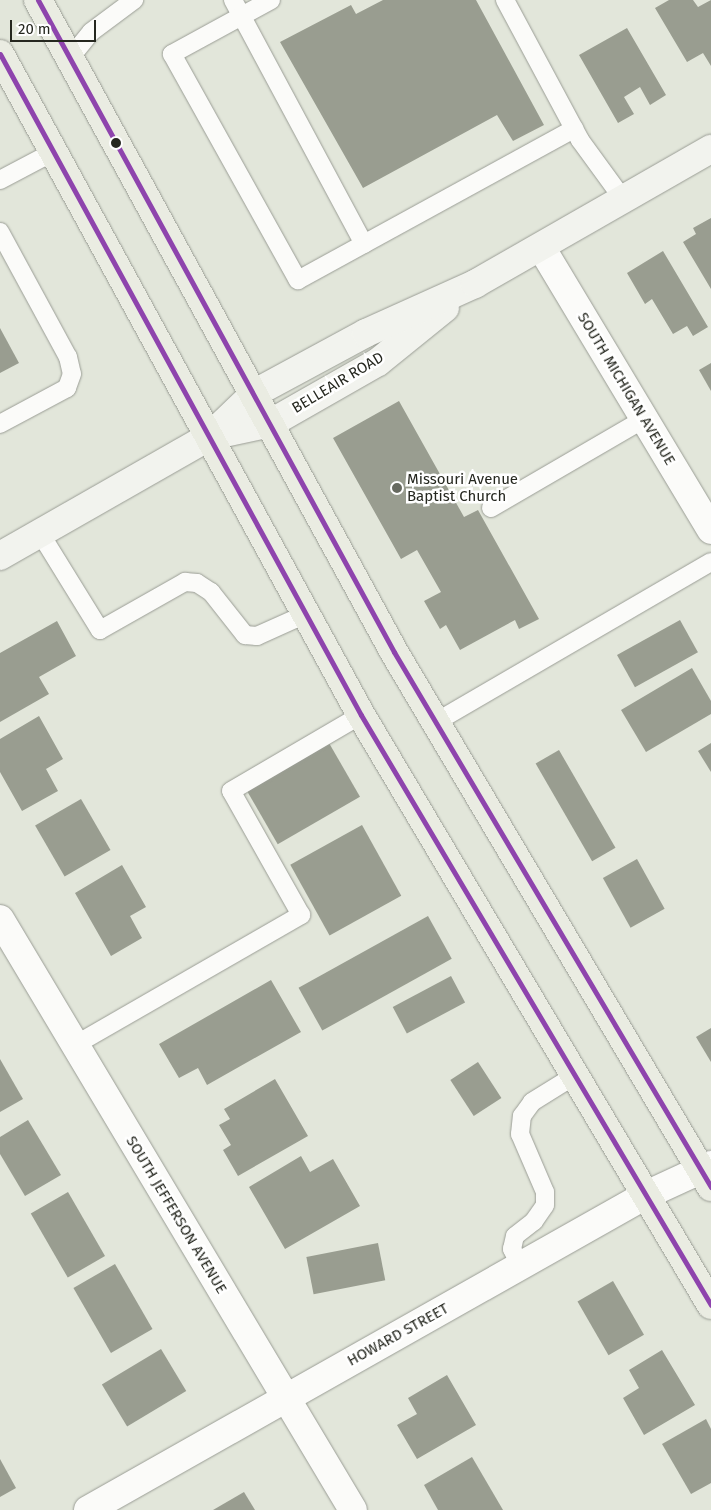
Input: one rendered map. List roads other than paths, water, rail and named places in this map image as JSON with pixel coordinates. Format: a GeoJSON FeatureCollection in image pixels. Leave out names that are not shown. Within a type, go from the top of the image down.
{"type":"FeatureCollection","features":[{"type":"Feature","properties":{"kind":"main road"},"geometry":{"type":"LineString","coordinates":[[38,0],[255,393],[375,618],[708,1174]]}},
{"type":"Feature","properties":{"kind":"main road"},"geometry":{"type":"LineString","coordinates":[[0,54],[361,715],[711,1305]]}},
{"type":"Feature","properties":{"kind":"main road","name":"BELLEAIR ROAD"},"geometry":{"type":"LineString","coordinates":[[0,556],[210,436],[255,393],[366,333],[475,284],[711,149]]}},
{"type":"Feature","properties":{"kind":"main road","name":"BELLEAIR ROAD"},"geometry":{"type":"LineString","coordinates":[[210,436],[271,423],[378,362],[475,284]]}},
{"type":"Feature","properties":{"kind":"street","name":"SOUTH MICHIGAN AVENUE"},"geometry":{"type":"LineString","coordinates":[[541,247],[711,530]]}},
{"type":"Feature","properties":{"kind":"street","name":"SOUTH JEFFERSON AVENUE"},"geometry":{"type":"LineString","coordinates":[[0,919],[353,1510]]}},
{"type":"Feature","properties":{"kind":"street","name":"HOWARD STREET"},"geometry":{"type":"LineString","coordinates":[[88,1510],[646,1195],[708,1174]]}},
{"type":"Feature","properties":{"kind":"lane"},"geometry":{"type":"LineString","coordinates":[[70,58],[91,32],[134,0]]}},
{"type":"Feature","properties":{"kind":"lane"},"geometry":{"type":"LineString","coordinates":[[271,0],[237,8],[172,54],[298,280],[574,129]]}},
{"type":"Feature","properties":{"kind":"lane"},"geometry":{"type":"LineString","coordinates":[[505,0],[574,129],[623,199]]}},
{"type":"Feature","properties":{"kind":"lane"},"geometry":{"type":"LineString","coordinates":[[237,8],[364,244]]}},
{"type":"Feature","properties":{"kind":"lane"},"geometry":{"type":"LineString","coordinates":[[0,180],[53,152]]}},
{"type":"Feature","properties":{"kind":"lane"},"geometry":{"type":"LineString","coordinates":[[0,232],[68,357],[72,374],[67,388],[0,424]]}},
{"type":"Feature","properties":{"kind":"lane"},"geometry":{"type":"LineString","coordinates":[[491,508],[644,419]]}},
{"type":"Feature","properties":{"kind":"lane"},"geometry":{"type":"LineString","coordinates":[[40,533],[100,630],[185,582],[197,583],[211,592],[245,635],[257,636],[306,614]]}},
{"type":"Feature","properties":{"kind":"lane"},"geometry":{"type":"LineString","coordinates":[[436,722],[711,562]]}},
{"type":"Feature","properties":{"kind":"lane"},"geometry":{"type":"LineString","coordinates":[[74,1045],[301,915],[231,791],[361,715]]}},
{"type":"Feature","properties":{"kind":"lane"},"geometry":{"type":"LineString","coordinates":[[520,1266],[512,1249],[515,1236],[534,1221],[546,1205],[545,1192],[520,1134],[522,1116],[532,1102],[574,1076]]}},
{"type":"Feature","properties":{"kind":"place","name":"Missouri Avenue Baptist Church"},"geometry":{"type":"Point","coordinates":[397,488]}}]}
